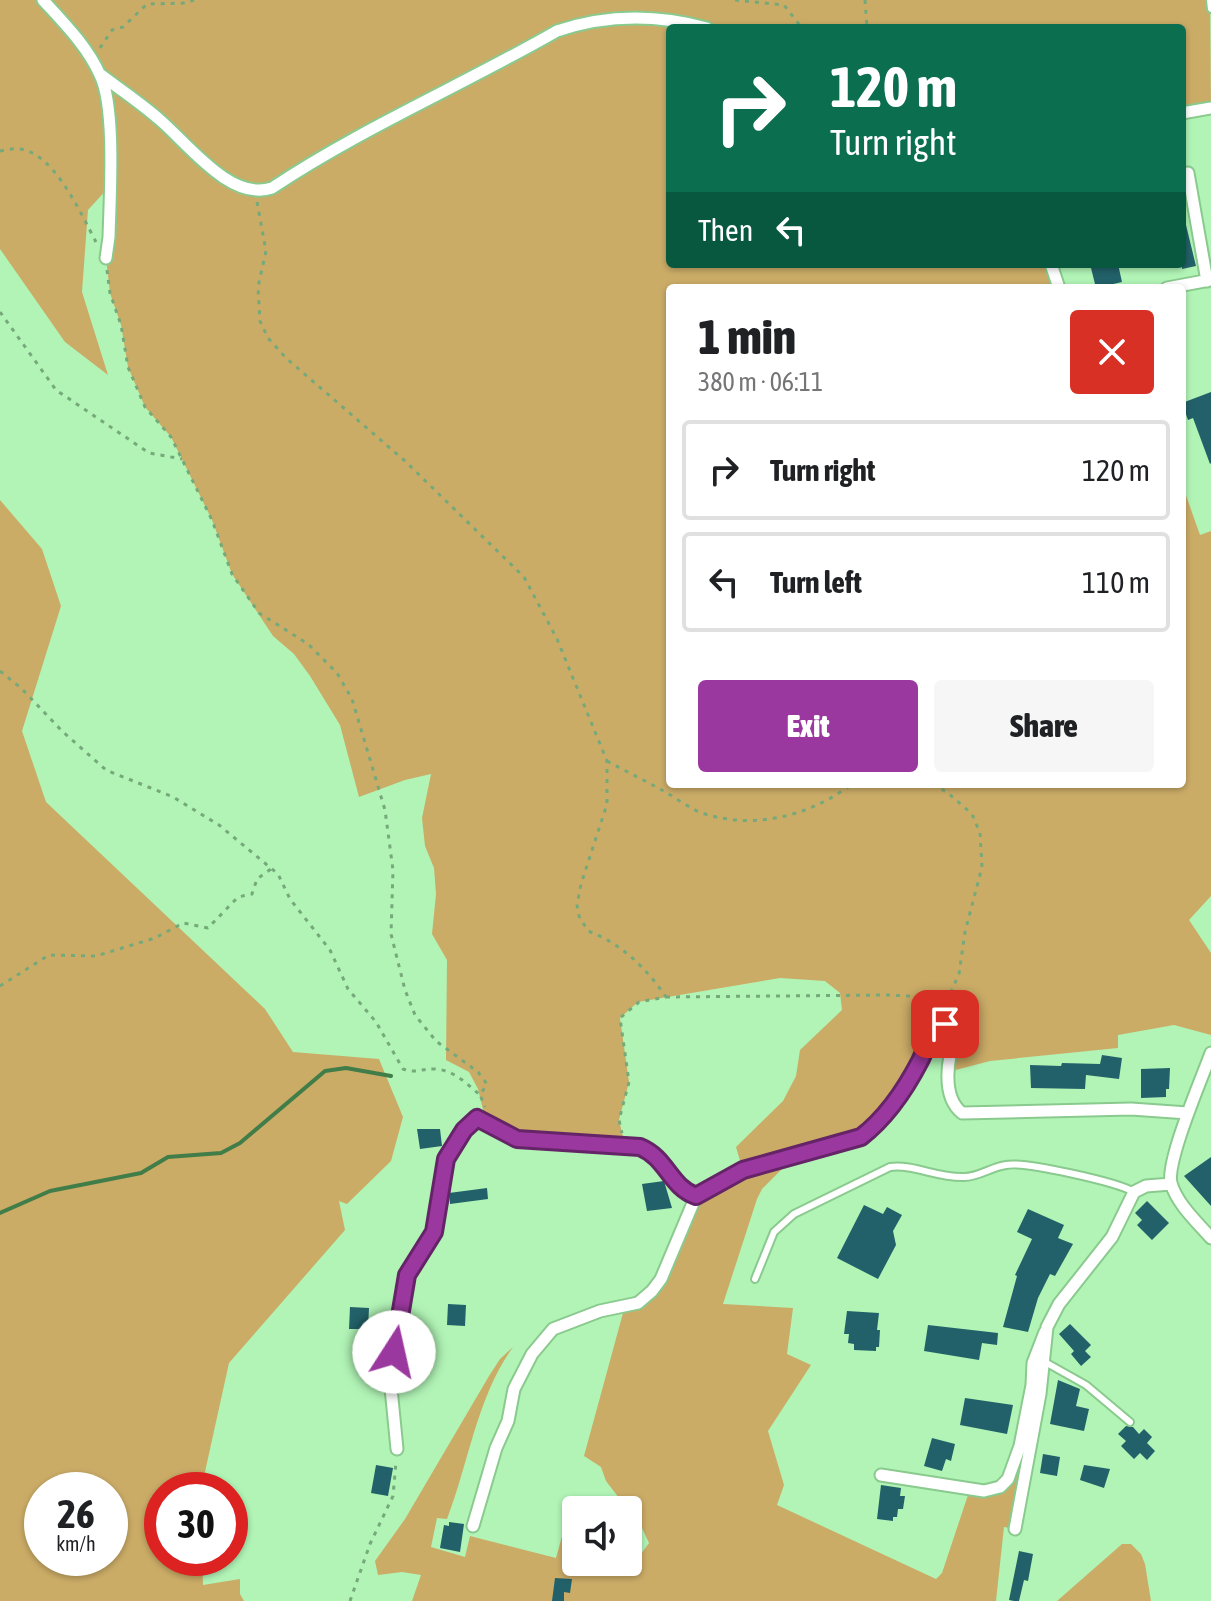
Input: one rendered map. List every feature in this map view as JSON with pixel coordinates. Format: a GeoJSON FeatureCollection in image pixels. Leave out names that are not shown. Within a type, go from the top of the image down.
{"type":"FeatureCollection","features":[{"type":"Feature","properties":{"kind":"street"},"geometry":{"type":"LineString","coordinates":[[43,0],[82,45],[101,75],[161,121],[216,172],[241,187],[261,192],[342,144],[380,127],[557,31],[588,21],[636,16],[693,24]]}},
{"type":"Feature","properties":{"kind":"street"},"geometry":{"type":"LineString","coordinates":[[101,75],[108,101],[109,237],[106,258]]}},
{"type":"Feature","properties":{"kind":"street"},"geometry":{"type":"LineString","coordinates":[[1186,112],[1211,108]]}},
{"type":"Feature","properties":{"kind":"street"},"geometry":{"type":"LineString","coordinates":[[1186,284],[1209,280],[1188,173]]}},
{"type":"Feature","properties":{"kind":"street"},"geometry":{"type":"LineString","coordinates":[[473,1526],[496,1448],[508,1421],[514,1389],[532,1354],[553,1329],[600,1311],[638,1303],[652,1291],[661,1279],[696,1196],[743,1170],[861,1137],[877,1125],[892,1107],[919,1062],[936,1026],[953,1026],[957,1034],[948,1072],[950,1100],[962,1113],[1131,1109],[1188,1113]]}},
{"type":"Feature","properties":{"kind":"street"},"geometry":{"type":"LineString","coordinates":[[1211,1053],[1171,1170],[1171,1184],[1186,1210],[1211,1238]]}},
{"type":"Feature","properties":{"kind":"street"},"geometry":{"type":"LineString","coordinates":[[397,1449],[390,1378],[407,1275],[434,1232],[446,1159],[477,1118],[517,1139],[640,1147],[654,1153],[685,1191],[696,1196]]}},
{"type":"Feature","properties":{"kind":"street"},"geometry":{"type":"LineString","coordinates":[[881,1475],[984,1491],[1000,1487],[1008,1479],[1020,1446],[1032,1385],[1033,1363],[1059,1304],[1112,1237],[1134,1192],[1146,1186],[1171,1184]]}},
{"type":"Feature","properties":{"kind":"street"},"geometry":{"type":"LineString","coordinates":[[1015,1529],[1045,1362],[1047,1327]]}},
{"type":"Feature","properties":{"kind":"lane"},"geometry":{"type":"LineString","coordinates":[[1210,0],[1211,9]]}},
{"type":"Feature","properties":{"kind":"lane"},"geometry":{"type":"LineString","coordinates":[[755,1279],[774,1232],[794,1214],[890,1167],[907,1167],[928,1174],[967,1178],[1008,1164],[1117,1184],[1134,1192]]}},
{"type":"Feature","properties":{"kind":"lane"},"geometry":{"type":"LineString","coordinates":[[1045,1362],[1086,1385],[1130,1422]]}},
{"type":"Feature","properties":{"kind":"path"},"geometry":{"type":"LineString","coordinates":[[91,61],[112,30],[123,27],[147,4],[194,0]]}},
{"type":"Feature","properties":{"kind":"path"},"geometry":{"type":"LineString","coordinates":[[735,0],[784,5],[799,24]]}},
{"type":"Feature","properties":{"kind":"path"},"geometry":{"type":"LineString","coordinates":[[865,0],[867,24]]}},
{"type":"Feature","properties":{"kind":"path"},"geometry":{"type":"LineString","coordinates":[[0,151],[20,149],[39,156],[57,174],[106,258],[110,293],[121,325],[128,367],[145,407],[171,437],[212,520],[232,574],[259,613],[308,644],[337,673],[352,699],[385,810],[393,870],[391,934],[405,990],[415,1015],[436,1041],[478,1072],[487,1084],[480,1095]]}},
{"type":"Feature","properties":{"kind":"path"},"geometry":{"type":"LineString","coordinates":[[261,192],[257,202],[266,251],[257,305],[268,338],[286,358],[405,461],[524,577],[573,674],[607,761],[607,804],[581,884],[577,905],[579,916],[588,931],[607,938],[649,972],[666,997]]}},
{"type":"Feature","properties":{"kind":"path"},"geometry":{"type":"LineString","coordinates":[[0,312],[56,390],[149,453],[182,459]]}},
{"type":"Feature","properties":{"kind":"path"},"geometry":{"type":"LineString","coordinates":[[0,671],[106,770],[173,797],[219,825],[278,874],[290,899],[330,950],[348,989],[376,1022],[403,1069],[415,1073],[435,1069],[458,1076],[480,1095],[495,1128]]}},
{"type":"Feature","properties":{"kind":"path"},"geometry":{"type":"LineString","coordinates":[[607,761],[704,814],[737,820],[776,820],[804,811],[847,788]]}},
{"type":"Feature","properties":{"kind":"path"},"geometry":{"type":"LineString","coordinates":[[936,1026],[959,974],[965,932],[982,867],[980,833],[972,814],[940,788]]}},
{"type":"Feature","properties":{"kind":"path"},"geometry":{"type":"LineString","coordinates":[[0,986],[49,955],[96,956],[155,938],[183,923],[208,928],[238,897],[252,894],[257,879],[271,869]]}},
{"type":"Feature","properties":{"kind":"path"},"geometry":{"type":"LineString","coordinates":[[625,1145],[619,1120],[629,1082],[620,1018],[639,1002],[666,997],[888,995],[948,998]]}},
{"type":"Feature","properties":{"kind":"path"},"geometry":{"type":"LineString","coordinates":[[350,1601],[370,1544],[393,1496],[397,1449]]}},
{"type":"Feature","properties":{"kind":"shaded area"},"geometry":{"type":"Polygon","coordinates":[[[0,0],[1210,0],[1211,108],[1186,112],[1186,24],[666,24],[666,268],[1052,268],[1058,284],[666,284],[666,788],[1186,788],[1186,495],[1200,535],[1211,531],[1211,896],[1189,920],[1211,953],[1211,1035],[1174,1025],[1118,1035],[1118,1048],[990,1061],[948,1072],[957,1033],[936,1026],[877,1125],[793,1158],[762,1189],[723,1304],[793,1308],[787,1354],[811,1365],[768,1431],[784,1485],[777,1505],[936,1579],[942,1573],[970,1489],[1000,1487],[1020,1446],[1030,1451],[1015,1529],[1004,1527],[996,1601],[412,1601],[421,1575],[402,1572],[378,1575],[375,1561],[405,1519],[489,1376],[513,1347],[482,1408],[447,1519],[437,1518],[431,1547],[465,1557],[470,1536],[556,1558],[562,1536],[562,1576],[642,1576],[642,1553],[649,1543],[642,1528],[642,1496],[617,1496],[606,1481],[601,1467],[584,1456],[623,1313],[620,1306],[652,1291],[696,1196],[743,1171],[736,1147],[783,1101],[796,1076],[800,1050],[842,1010],[840,993],[825,981],[780,978],[638,1002],[620,1018],[629,1082],[619,1120],[625,1145],[537,1142],[486,1122],[478,1089],[469,1072],[446,1060],[447,960],[432,934],[436,894],[434,868],[425,846],[422,818],[431,774],[359,797],[340,725],[310,676],[294,654],[273,636],[232,574],[212,520],[171,437],[145,407],[128,367],[121,325],[110,293],[106,258],[109,187],[88,210],[82,292],[108,375],[65,342],[0,249],[0,0]]]}},
{"type":"Feature","properties":{"kind":"shaded area"},"geometry":{"type":"Polygon","coordinates":[[[0,500],[42,549],[61,606],[22,731],[46,802],[265,1009],[293,1052],[379,1059],[403,1117],[391,1161],[347,1204],[339,1201],[345,1230],[229,1363],[205,1472],[144,1472],[144,1576],[203,1576],[203,1585],[240,1579],[240,1594],[244,1601],[0,1601],[0,500]]]}},
{"type":"Feature","properties":{"kind":"shaded area"},"geometry":{"type":"Polygon","coordinates":[[[1122,1544],[1131,1544],[1141,1554],[1151,1601],[1057,1601],[1122,1544]]]}},
{"type":"Feature","properties":{"kind":"building"},"geometry":{"type":"Polygon","coordinates":[[[1186,225],[1196,266],[1182,269],[1186,268],[1186,225]]]}},
{"type":"Feature","properties":{"kind":"building"},"geometry":{"type":"Polygon","coordinates":[[[1091,268],[1119,268],[1122,282],[1095,284],[1091,268]]]}},
{"type":"Feature","properties":{"kind":"building"},"geometry":{"type":"Polygon","coordinates":[[[1211,392],[1210,464],[1193,418],[1188,420],[1186,401],[1211,392]]]}},
{"type":"Feature","properties":{"kind":"building"},"geometry":{"type":"Polygon","coordinates":[[[1102,1055],[1122,1058],[1119,1079],[1086,1075],[1085,1089],[1031,1088],[1030,1065],[1100,1064],[1102,1055]]]}},
{"type":"Feature","properties":{"kind":"building"},"geometry":{"type":"Polygon","coordinates":[[[1170,1068],[1166,1097],[1141,1098],[1141,1069],[1170,1068]]]}},
{"type":"Feature","properties":{"kind":"building"},"geometry":{"type":"Polygon","coordinates":[[[417,1129],[440,1129],[442,1146],[420,1149],[417,1129]]]}},
{"type":"Feature","properties":{"kind":"building"},"geometry":{"type":"Polygon","coordinates":[[[1211,1157],[1211,1206],[1184,1176],[1211,1157]]]}},
{"type":"Feature","properties":{"kind":"building"},"geometry":{"type":"Polygon","coordinates":[[[664,1181],[672,1208],[647,1211],[642,1184],[664,1181]]]}},
{"type":"Feature","properties":{"kind":"building"},"geometry":{"type":"Polygon","coordinates":[[[487,1188],[488,1199],[450,1204],[449,1193],[487,1188]]]}},
{"type":"Feature","properties":{"kind":"building"},"geometry":{"type":"Polygon","coordinates":[[[1147,1201],[1169,1223],[1152,1240],[1137,1225],[1142,1220],[1135,1213],[1147,1201]]]}},
{"type":"Feature","properties":{"kind":"building"},"geometry":{"type":"Polygon","coordinates":[[[864,1205],[883,1214],[887,1207],[902,1215],[893,1231],[896,1245],[878,1279],[837,1258],[864,1205]]]}},
{"type":"Feature","properties":{"kind":"building"},"geometry":{"type":"Polygon","coordinates":[[[1028,1209],[1064,1225],[1058,1238],[1073,1244],[1055,1276],[1050,1274],[1038,1298],[1028,1332],[1003,1327],[1015,1275],[1032,1239],[1017,1232],[1028,1209]]]}},
{"type":"Feature","properties":{"kind":"building"},"geometry":{"type":"Polygon","coordinates":[[[448,1304],[466,1305],[465,1326],[447,1325],[448,1304]]]}},
{"type":"Feature","properties":{"kind":"building"},"geometry":{"type":"Polygon","coordinates":[[[350,1307],[369,1308],[368,1329],[349,1329],[350,1307]]]}},
{"type":"Feature","properties":{"kind":"building"},"geometry":{"type":"Polygon","coordinates":[[[847,1311],[879,1313],[879,1347],[876,1351],[854,1350],[854,1344],[848,1343],[849,1334],[844,1334],[847,1311]]]}},
{"type":"Feature","properties":{"kind":"building"},"geometry":{"type":"Polygon","coordinates":[[[1070,1324],[1091,1345],[1085,1351],[1091,1357],[1081,1366],[1071,1354],[1074,1351],[1059,1334],[1070,1324]]]}},
{"type":"Feature","properties":{"kind":"building"},"geometry":{"type":"Polygon","coordinates":[[[928,1325],[998,1333],[997,1345],[982,1343],[979,1360],[924,1351],[928,1325]]]}},
{"type":"Feature","properties":{"kind":"building"},"geometry":{"type":"Polygon","coordinates":[[[1058,1380],[1080,1389],[1076,1406],[1089,1409],[1084,1431],[1050,1424],[1058,1380]]]}},
{"type":"Feature","properties":{"kind":"building"},"geometry":{"type":"Polygon","coordinates":[[[965,1398],[1013,1405],[1007,1434],[960,1425],[965,1398]]]}},
{"type":"Feature","properties":{"kind":"building"},"geometry":{"type":"Polygon","coordinates":[[[1126,1426],[1133,1427],[1139,1434],[1144,1429],[1152,1437],[1147,1443],[1155,1451],[1147,1460],[1140,1453],[1134,1459],[1121,1446],[1126,1441],[1118,1434],[1126,1426]]]}},
{"type":"Feature","properties":{"kind":"building"},"geometry":{"type":"Polygon","coordinates":[[[932,1438],[955,1444],[951,1461],[946,1459],[942,1471],[924,1466],[932,1438]]]}},
{"type":"Feature","properties":{"kind":"building"},"geometry":{"type":"Polygon","coordinates":[[[1043,1454],[1060,1457],[1057,1476],[1040,1473],[1043,1454]]]}},
{"type":"Feature","properties":{"kind":"building"},"geometry":{"type":"Polygon","coordinates":[[[376,1465],[393,1468],[388,1496],[371,1493],[376,1465]]]}},
{"type":"Feature","properties":{"kind":"building"},"geometry":{"type":"Polygon","coordinates":[[[1084,1465],[1110,1469],[1104,1488],[1080,1480],[1084,1465]]]}},
{"type":"Feature","properties":{"kind":"building"},"geometry":{"type":"Polygon","coordinates":[[[881,1485],[901,1488],[900,1496],[905,1496],[903,1509],[898,1509],[893,1521],[877,1519],[881,1485]]]}},
{"type":"Feature","properties":{"kind":"building"},"geometry":{"type":"Polygon","coordinates":[[[449,1522],[464,1524],[460,1552],[440,1548],[444,1525],[449,1526],[449,1522]]]}},
{"type":"Feature","properties":{"kind":"building"},"geometry":{"type":"Polygon","coordinates":[[[1019,1551],[1033,1554],[1028,1581],[1024,1580],[1019,1601],[1014,1601],[1009,1600],[1019,1551]]]}},
{"type":"Feature","properties":{"kind":"building"},"geometry":{"type":"Polygon","coordinates":[[[555,1578],[572,1579],[570,1593],[564,1592],[564,1601],[552,1601],[555,1578]]]}},
{"type":"Feature","properties":{"kind":"waterway"},"geometry":{"type":"LineString","coordinates":[[0,1213],[50,1191],[141,1173],[168,1157],[221,1153],[240,1143],[325,1071],[346,1068],[391,1076]]}},
{"type":"Feature","properties":{"kind":"route"},"geometry":{"type":"LineString","coordinates":[[394,1352],[407,1275],[434,1232],[446,1159],[464,1130],[477,1118],[517,1139],[640,1147],[654,1153],[669,1175],[685,1191],[696,1196],[743,1170],[861,1137],[877,1125],[892,1107],[936,1026],[945,1024]]}}]}
